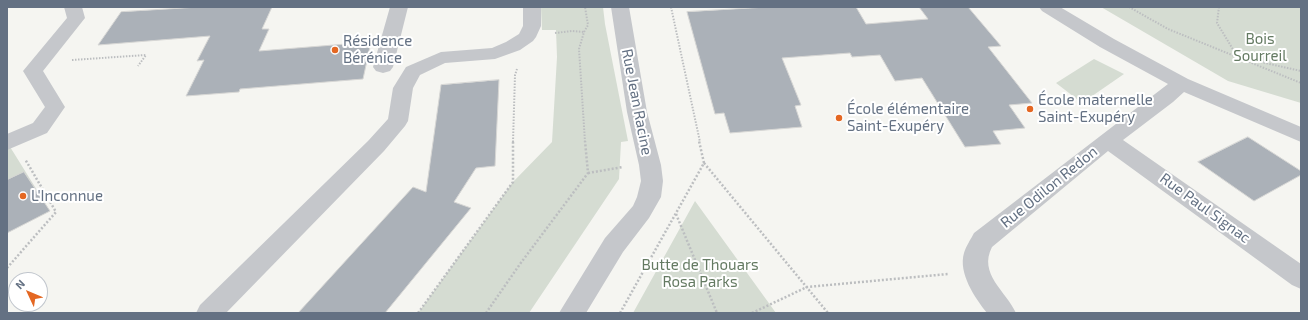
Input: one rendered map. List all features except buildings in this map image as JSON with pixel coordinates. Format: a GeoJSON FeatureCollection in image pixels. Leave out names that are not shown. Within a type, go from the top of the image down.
{"type":"FeatureCollection","features":[{"type":"Feature","properties":{"kind":"street"},"geometry":{"type":"LineString","coordinates":[[10,141],[40,128],[55,107],[33,71],[76,18],[73,7]]}},
{"type":"Feature","properties":{"kind":"street"},"geometry":{"type":"LineString","coordinates":[[383,67],[399,7]]}},
{"type":"Feature","properties":{"kind":"street"},"geometry":{"type":"LineString","coordinates":[[209,313],[370,152],[398,120],[403,88],[413,71],[441,58],[495,53],[513,46],[527,37],[532,26],[532,7]]}},
{"type":"Feature","properties":{"kind":"street","name":"Rue Jean Racine"},"geometry":{"type":"LineString","coordinates":[[572,313],[614,245],[641,212],[649,196],[652,181],[650,165],[637,112],[620,7]]}},
{"type":"Feature","properties":{"kind":"street"},"geometry":{"type":"LineString","coordinates":[[1048,7],[1108,43],[1181,83],[1301,135]]}},
{"type":"Feature","properties":{"kind":"street","name":"Rue Odilon Redon"},"geometry":{"type":"LineString","coordinates":[[1003,313],[988,296],[978,275],[976,254],[983,240],[1108,140],[1166,97],[1181,83]]}},
{"type":"Feature","properties":{"kind":"street","name":"Rue Paul Signac"},"geometry":{"type":"LineString","coordinates":[[1108,140],[1301,278]]}},
{"type":"Feature","properties":{"kind":"path"},"geometry":{"type":"LineString","coordinates":[[486,313],[520,264],[588,173],[582,113],[579,49],[584,32],[588,25],[585,7]]}},
{"type":"Feature","properties":{"kind":"path"},"geometry":{"type":"LineString","coordinates":[[1128,7],[1142,16],[1195,41],[1237,56],[1280,76],[1301,83]]}},
{"type":"Feature","properties":{"kind":"path"},"geometry":{"type":"LineString","coordinates":[[1219,7],[1217,23],[1237,56],[1301,71]]}},
{"type":"Feature","properties":{"kind":"path"},"geometry":{"type":"LineString","coordinates":[[418,313],[513,182],[515,75],[527,37],[572,30],[584,32]]}},
{"type":"Feature","properties":{"kind":"path"},"geometry":{"type":"LineString","coordinates":[[40,62],[146,55],[138,66]]}},
{"type":"Feature","properties":{"kind":"path"},"geometry":{"type":"LineString","coordinates":[[7,268],[56,212],[10,141]]}},
{"type":"Feature","properties":{"kind":"path"},"geometry":{"type":"LineString","coordinates":[[704,163],[828,313]]}},
{"type":"Feature","properties":{"kind":"path"},"geometry":{"type":"LineString","coordinates":[[588,173],[625,167],[650,165]]}},
{"type":"Feature","properties":{"kind":"path"},"geometry":{"type":"LineString","coordinates":[[676,214],[717,313]]}},
{"type":"Feature","properties":{"kind":"path"},"geometry":{"type":"LineString","coordinates":[[752,313],[807,287],[949,274]]}},
{"type":"Feature","properties":{"kind":"green space"},"geometry":{"type":"Polygon","coordinates":[[[541,7],[603,7],[628,141],[621,142],[619,179],[529,313],[418,313],[513,182],[552,142],[557,57],[556,30],[542,30],[541,7]]]}},
{"type":"Feature","properties":{"kind":"green space","name":"Bois Sourreil"},"geometry":{"type":"Polygon","coordinates":[[[1101,7],[1301,7],[1301,103],[1228,81],[1101,7]]]}},
{"type":"Feature","properties":{"kind":"green space"},"geometry":{"type":"Polygon","coordinates":[[[1094,59],[1124,74],[1082,103],[1056,83],[1094,59]]]}},
{"type":"Feature","properties":{"kind":"green space","name":"L'Inconnue"},"geometry":{"type":"Polygon","coordinates":[[[7,142],[50,211],[7,233],[7,142]]]}},
{"type":"Feature","properties":{"kind":"green space","name":"Butte de Thouars Rosa Parks"},"geometry":{"type":"Polygon","coordinates":[[[695,201],[776,313],[633,313],[695,201]]]}},
{"type":"Feature","properties":{"kind":"place","name":"Résidence Bérénice"},"geometry":{"type":"Point","coordinates":[335,50]}},
{"type":"Feature","properties":{"kind":"place","name":"École maternelle Saint-Exupéry"},"geometry":{"type":"Point","coordinates":[1030,109]}},
{"type":"Feature","properties":{"kind":"place","name":"École élémentaire Saint-Exupéry"},"geometry":{"type":"Point","coordinates":[839,118]}},
{"type":"Feature","properties":{"kind":"place","name":"L'Inconnue"},"geometry":{"type":"Point","coordinates":[23,196]}}]}
